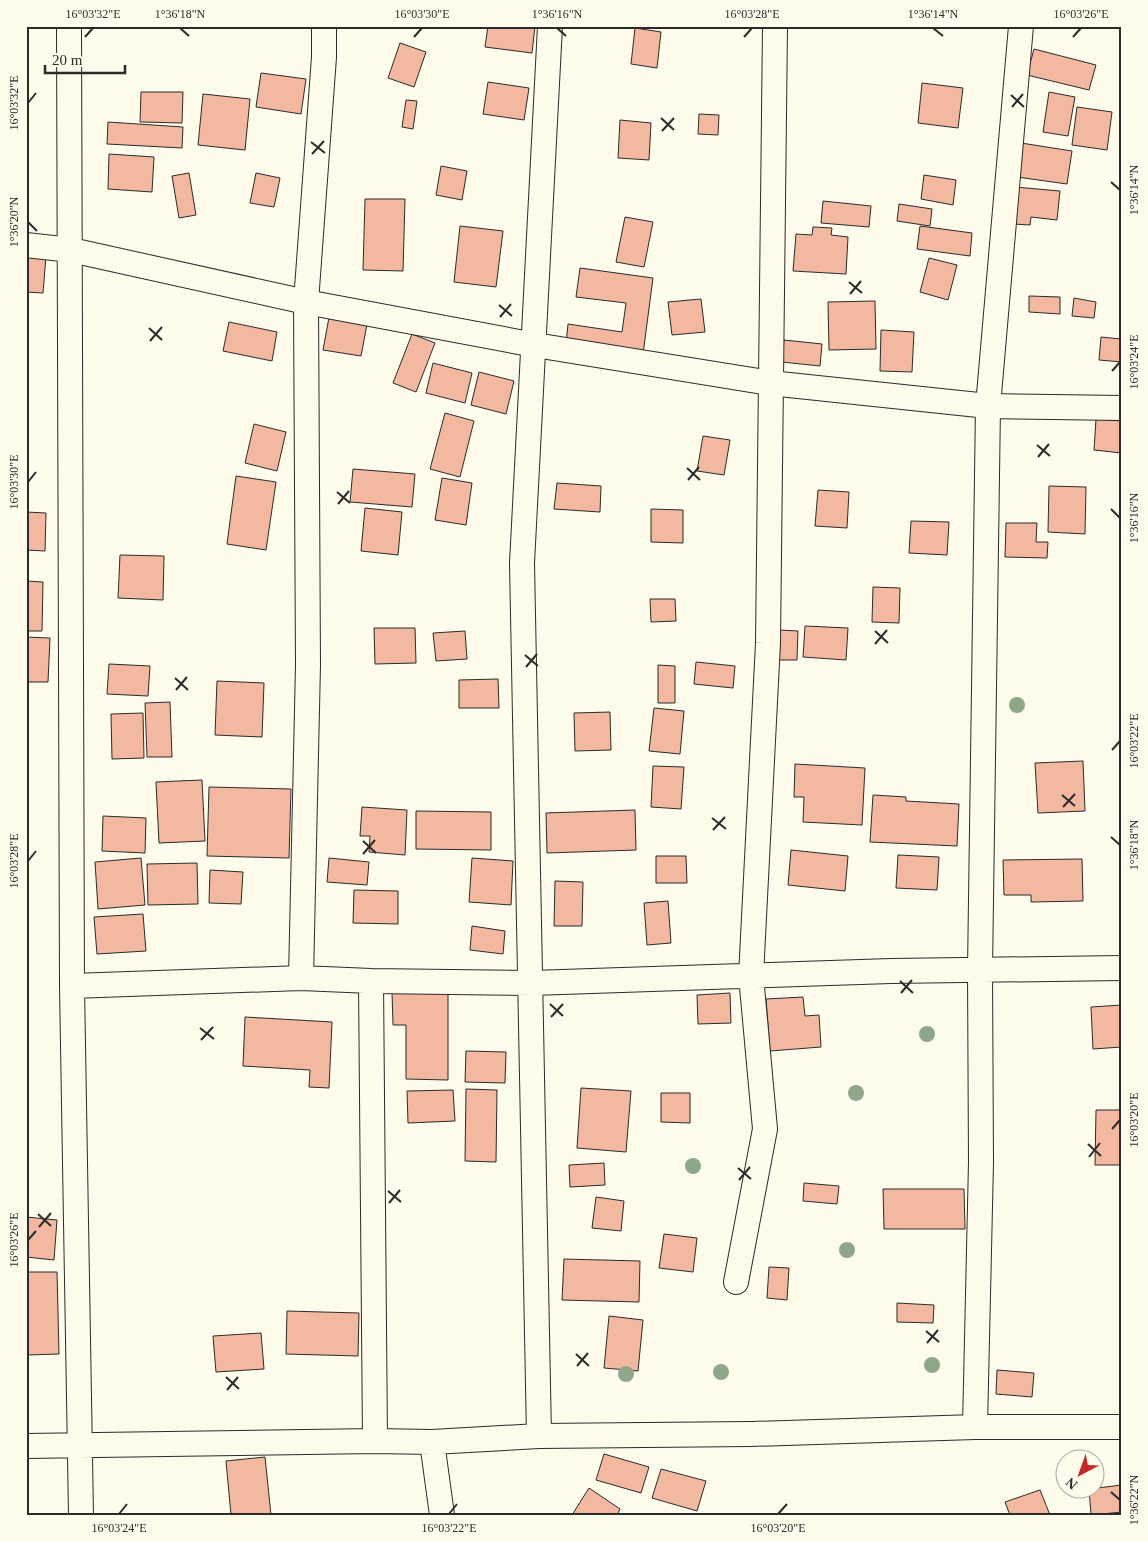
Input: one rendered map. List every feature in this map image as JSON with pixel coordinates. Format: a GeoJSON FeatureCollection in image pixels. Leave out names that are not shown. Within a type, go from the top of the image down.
{"type":"FeatureCollection","features":[{"type":"Feature","properties":{"kind":"street"},"geometry":{"type":"LineString","coordinates":[[70,26],[72,986],[81,1515]]}},
{"type":"Feature","properties":{"kind":"street"},"geometry":{"type":"LineString","coordinates":[[301,978],[308,665],[306,302],[324,57],[324,26]]}},
{"type":"Feature","properties":{"kind":"street"},"geometry":{"type":"LineString","coordinates":[[539,1436],[532,983],[522,563],[535,345],[550,26]]}},
{"type":"Feature","properties":{"kind":"street"},"geometry":{"type":"LineString","coordinates":[[736,1282],[765,1129],[751,976],[768,643],[776,26]]}},
{"type":"Feature","properties":{"kind":"street"},"geometry":{"type":"LineString","coordinates":[[974,1427],[981,1162],[980,970],[988,406],[1021,26]]}},
{"type":"Feature","properties":{"kind":"street"},"geometry":{"type":"LineString","coordinates":[[26,245],[70,250],[306,302],[535,345],[770,383],[988,406],[1122,408]]}},
{"type":"Feature","properties":{"kind":"street"},"geometry":{"type":"LineString","coordinates":[[72,986],[301,978],[532,983],[644,978],[1122,968]]}},
{"type":"Feature","properties":{"kind":"street"},"geometry":{"type":"LineString","coordinates":[[371,981],[375,1441]]}},
{"type":"Feature","properties":{"kind":"street"},"geometry":{"type":"LineString","coordinates":[[26,1446],[81,1447],[375,1441],[432,1442],[539,1436],[751,1434],[974,1427],[1122,1426]]}},
{"type":"Feature","properties":{"kind":"street"},"geometry":{"type":"LineString","coordinates":[[432,1442],[442,1515]]}},
{"type":"Feature","properties":{"kind":"building"},"geometry":{"type":"Polygon","coordinates":[[[488,26],[535,26],[532,53],[485,47],[488,26]]]}},
{"type":"Feature","properties":{"kind":"building"},"geometry":{"type":"Polygon","coordinates":[[[635,28],[661,32],[657,68],[631,64],[635,28]]]}},
{"type":"Feature","properties":{"kind":"building"},"geometry":{"type":"Polygon","coordinates":[[[400,43],[426,52],[414,87],[388,78],[400,43]]]}},
{"type":"Feature","properties":{"kind":"building"},"geometry":{"type":"Polygon","coordinates":[[[1034,49],[1096,65],[1089,90],[1027,75],[1034,49]]]}},
{"type":"Feature","properties":{"kind":"building"},"geometry":{"type":"Polygon","coordinates":[[[261,73],[306,79],[301,114],[256,107],[261,73]]]}},
{"type":"Feature","properties":{"kind":"building"},"geometry":{"type":"Polygon","coordinates":[[[488,82],[529,88],[524,120],[483,114],[488,82]]]}},
{"type":"Feature","properties":{"kind":"building"},"geometry":{"type":"Polygon","coordinates":[[[922,83],[963,88],[958,128],[918,123],[922,83]]]}},
{"type":"Feature","properties":{"kind":"building"},"geometry":{"type":"Polygon","coordinates":[[[141,92],[183,92],[182,123],[140,122],[141,92]]]}},
{"type":"Feature","properties":{"kind":"building"},"geometry":{"type":"Polygon","coordinates":[[[1049,92],[1075,97],[1068,136],[1043,132],[1049,92]]]}},
{"type":"Feature","properties":{"kind":"building"},"geometry":{"type":"Polygon","coordinates":[[[203,94],[250,99],[245,150],[198,145],[203,94]]]}},
{"type":"Feature","properties":{"kind":"building"},"geometry":{"type":"Polygon","coordinates":[[[406,100],[417,101],[413,129],[402,127],[406,100]]]}},
{"type":"Feature","properties":{"kind":"building"},"geometry":{"type":"Polygon","coordinates":[[[1077,107],[1112,112],[1107,150],[1072,145],[1077,107]]]}},
{"type":"Feature","properties":{"kind":"building"},"geometry":{"type":"Polygon","coordinates":[[[699,114],[719,115],[718,135],[698,134],[699,114]]]}},
{"type":"Feature","properties":{"kind":"building"},"geometry":{"type":"Polygon","coordinates":[[[620,120],[651,123],[649,160],[618,158],[620,120]]]}},
{"type":"Feature","properties":{"kind":"building"},"geometry":{"type":"Polygon","coordinates":[[[108,122],[183,127],[182,148],[107,144],[108,122]]]}},
{"type":"Feature","properties":{"kind":"building"},"geometry":{"type":"Polygon","coordinates":[[[1021,143],[1072,151],[1067,184],[1017,177],[1021,143]]]}},
{"type":"Feature","properties":{"kind":"building"},"geometry":{"type":"Polygon","coordinates":[[[109,154],[154,157],[152,192],[108,189],[109,154]]]}},
{"type":"Feature","properties":{"kind":"building"},"geometry":{"type":"Polygon","coordinates":[[[441,166],[467,171],[462,200],[436,195],[441,166]]]}},
{"type":"Feature","properties":{"kind":"building"},"geometry":{"type":"Polygon","coordinates":[[[189,173],[196,215],[179,218],[172,176],[189,173]]]}},
{"type":"Feature","properties":{"kind":"building"},"geometry":{"type":"Polygon","coordinates":[[[256,173],[280,178],[274,207],[250,203],[256,173]]]}},
{"type":"Feature","properties":{"kind":"building"},"geometry":{"type":"Polygon","coordinates":[[[924,175],[956,180],[953,205],[921,199],[924,175]]]}},
{"type":"Feature","properties":{"kind":"building"},"geometry":{"type":"Polygon","coordinates":[[[1015,187],[1060,191],[1057,220],[1031,217],[1030,225],[1013,224],[1015,187]]]}},
{"type":"Feature","properties":{"kind":"building"},"geometry":{"type":"Polygon","coordinates":[[[365,199],[405,199],[403,271],[363,270],[365,199]]]}},
{"type":"Feature","properties":{"kind":"building"},"geometry":{"type":"Polygon","coordinates":[[[823,201],[871,206],[869,227],[821,223],[823,201]]]}},
{"type":"Feature","properties":{"kind":"building"},"geometry":{"type":"Polygon","coordinates":[[[899,204],[932,209],[930,226],[897,221],[899,204]]]}},
{"type":"Feature","properties":{"kind":"building"},"geometry":{"type":"Polygon","coordinates":[[[625,217],[653,222],[644,267],[616,262],[625,217]]]}},
{"type":"Feature","properties":{"kind":"building"},"geometry":{"type":"Polygon","coordinates":[[[460,226],[503,231],[496,287],[454,282],[460,226]]]}},
{"type":"Feature","properties":{"kind":"building"},"geometry":{"type":"Polygon","coordinates":[[[920,226],[972,233],[970,256],[917,249],[920,226]]]}},
{"type":"Feature","properties":{"kind":"building"},"geometry":{"type":"Polygon","coordinates":[[[813,227],[832,228],[831,235],[848,237],[846,274],[793,271],[796,234],[812,235],[813,227]]]}},
{"type":"Feature","properties":{"kind":"building"},"geometry":{"type":"Polygon","coordinates":[[[26,255],[46,256],[43,293],[26,292],[26,255]]]}},
{"type":"Feature","properties":{"kind":"building"},"geometry":{"type":"Polygon","coordinates":[[[929,258],[957,265],[948,300],[920,292],[929,258]]]}},
{"type":"Feature","properties":{"kind":"building"},"geometry":{"type":"Polygon","coordinates":[[[580,268],[653,278],[643,354],[566,344],[568,324],[622,332],[626,303],[576,297],[580,268]]]}},
{"type":"Feature","properties":{"kind":"building"},"geometry":{"type":"Polygon","coordinates":[[[1029,296],[1060,297],[1060,314],[1029,312],[1029,296]]]}},
{"type":"Feature","properties":{"kind":"building"},"geometry":{"type":"Polygon","coordinates":[[[1074,298],[1096,302],[1094,318],[1072,316],[1074,298]]]}},
{"type":"Feature","properties":{"kind":"building"},"geometry":{"type":"Polygon","coordinates":[[[701,299],[705,332],[672,335],[668,302],[701,299]]]}},
{"type":"Feature","properties":{"kind":"building"},"geometry":{"type":"Polygon","coordinates":[[[875,301],[876,349],[829,350],[828,302],[875,301]]]}},
{"type":"Feature","properties":{"kind":"building"},"geometry":{"type":"Polygon","coordinates":[[[330,312],[368,319],[361,356],[323,350],[330,312]]]}},
{"type":"Feature","properties":{"kind":"building"},"geometry":{"type":"Polygon","coordinates":[[[229,322],[277,332],[272,361],[223,351],[229,322]]]}},
{"type":"Feature","properties":{"kind":"building"},"geometry":{"type":"Polygon","coordinates":[[[881,330],[914,332],[912,372],[880,371],[881,330]]]}},
{"type":"Feature","properties":{"kind":"building"},"geometry":{"type":"Polygon","coordinates":[[[412,334],[435,343],[416,392],[393,383],[412,334]]]}},
{"type":"Feature","properties":{"kind":"building"},"geometry":{"type":"Polygon","coordinates":[[[1101,337],[1121,339],[1122,362],[1099,360],[1101,337]]]}},
{"type":"Feature","properties":{"kind":"building"},"geometry":{"type":"Polygon","coordinates":[[[784,340],[822,344],[820,366],[782,362],[784,340]]]}},
{"type":"Feature","properties":{"kind":"building"},"geometry":{"type":"Polygon","coordinates":[[[433,363],[472,373],[465,403],[426,393],[433,363]]]}},
{"type":"Feature","properties":{"kind":"building"},"geometry":{"type":"Polygon","coordinates":[[[479,372],[514,381],[506,414],[471,405],[479,372]]]}},
{"type":"Feature","properties":{"kind":"building"},"geometry":{"type":"Polygon","coordinates":[[[445,413],[474,421],[460,477],[430,469],[445,413]]]}},
{"type":"Feature","properties":{"kind":"building"},"geometry":{"type":"Polygon","coordinates":[[[1096,419],[1122,421],[1122,453],[1094,450],[1096,419]]]}},
{"type":"Feature","properties":{"kind":"building"},"geometry":{"type":"Polygon","coordinates":[[[254,424],[286,432],[277,471],[245,463],[254,424]]]}},
{"type":"Feature","properties":{"kind":"building"},"geometry":{"type":"Polygon","coordinates":[[[703,436],[730,440],[724,475],[697,471],[703,436]]]}},
{"type":"Feature","properties":{"kind":"building"},"geometry":{"type":"Polygon","coordinates":[[[353,469],[415,474],[412,507],[350,502],[353,469]]]}},
{"type":"Feature","properties":{"kind":"building"},"geometry":{"type":"Polygon","coordinates":[[[236,476],[276,482],[266,550],[227,544],[236,476]]]}},
{"type":"Feature","properties":{"kind":"building"},"geometry":{"type":"Polygon","coordinates":[[[442,478],[472,483],[466,525],[435,520],[442,478]]]}},
{"type":"Feature","properties":{"kind":"building"},"geometry":{"type":"Polygon","coordinates":[[[557,483],[601,486],[600,512],[554,509],[557,483]]]}},
{"type":"Feature","properties":{"kind":"building"},"geometry":{"type":"Polygon","coordinates":[[[1049,486],[1086,487],[1085,534],[1048,532],[1049,486]]]}},
{"type":"Feature","properties":{"kind":"building"},"geometry":{"type":"Polygon","coordinates":[[[818,490],[849,492],[847,528],[815,526],[818,490]]]}},
{"type":"Feature","properties":{"kind":"building"},"geometry":{"type":"Polygon","coordinates":[[[365,508],[402,512],[398,555],[361,551],[365,508]]]}},
{"type":"Feature","properties":{"kind":"building"},"geometry":{"type":"Polygon","coordinates":[[[651,509],[683,510],[683,543],[651,542],[651,509]]]}},
{"type":"Feature","properties":{"kind":"building"},"geometry":{"type":"Polygon","coordinates":[[[26,512],[46,513],[45,551],[26,550],[26,512]]]}},
{"type":"Feature","properties":{"kind":"building"},"geometry":{"type":"Polygon","coordinates":[[[911,521],[949,522],[947,555],[909,553],[911,521]]]}},
{"type":"Feature","properties":{"kind":"building"},"geometry":{"type":"Polygon","coordinates":[[[1006,523],[1037,523],[1036,542],[1048,542],[1047,558],[1005,557],[1006,523]]]}},
{"type":"Feature","properties":{"kind":"building"},"geometry":{"type":"Polygon","coordinates":[[[120,555],[164,556],[163,600],[118,598],[120,555]]]}},
{"type":"Feature","properties":{"kind":"building"},"geometry":{"type":"Polygon","coordinates":[[[26,581],[43,582],[42,631],[26,631],[26,581]]]}},
{"type":"Feature","properties":{"kind":"building"},"geometry":{"type":"Polygon","coordinates":[[[873,587],[900,588],[899,623],[872,622],[873,587]]]}},
{"type":"Feature","properties":{"kind":"building"},"geometry":{"type":"Polygon","coordinates":[[[650,599],[675,599],[676,621],[651,622],[650,599]]]}},
{"type":"Feature","properties":{"kind":"building"},"geometry":{"type":"Polygon","coordinates":[[[805,626],[848,628],[846,660],[803,657],[805,626]]]}},
{"type":"Feature","properties":{"kind":"building"},"geometry":{"type":"Polygon","coordinates":[[[374,628],[415,628],[416,663],[375,664],[374,628]]]}},
{"type":"Feature","properties":{"kind":"building"},"geometry":{"type":"Polygon","coordinates":[[[780,630],[798,631],[797,660],[779,660],[780,630]]]}},
{"type":"Feature","properties":{"kind":"building"},"geometry":{"type":"Polygon","coordinates":[[[465,631],[467,659],[436,661],[433,633],[465,631]]]}},
{"type":"Feature","properties":{"kind":"building"},"geometry":{"type":"Polygon","coordinates":[[[26,637],[50,638],[48,682],[26,682],[26,637]]]}},
{"type":"Feature","properties":{"kind":"building"},"geometry":{"type":"Polygon","coordinates":[[[696,662],[735,666],[733,688],[694,684],[696,662]]]}},
{"type":"Feature","properties":{"kind":"building"},"geometry":{"type":"Polygon","coordinates":[[[109,664],[150,666],[148,696],[107,694],[109,664]]]}},
{"type":"Feature","properties":{"kind":"building"},"geometry":{"type":"Polygon","coordinates":[[[658,665],[675,666],[675,703],[658,703],[658,665]]]}},
{"type":"Feature","properties":{"kind":"building"},"geometry":{"type":"Polygon","coordinates":[[[498,679],[499,708],[459,708],[459,680],[498,679]]]}},
{"type":"Feature","properties":{"kind":"building"},"geometry":{"type":"Polygon","coordinates":[[[217,681],[264,683],[262,737],[215,735],[217,681]]]}},
{"type":"Feature","properties":{"kind":"building"},"geometry":{"type":"Polygon","coordinates":[[[170,702],[172,757],[147,757],[145,703],[170,702]]]}},
{"type":"Feature","properties":{"kind":"building"},"geometry":{"type":"Polygon","coordinates":[[[654,708],[684,711],[680,754],[649,751],[654,708]]]}},
{"type":"Feature","properties":{"kind":"building"},"geometry":{"type":"Polygon","coordinates":[[[610,712],[611,750],[575,751],[574,713],[610,712]]]}},
{"type":"Feature","properties":{"kind":"building"},"geometry":{"type":"Polygon","coordinates":[[[143,713],[144,758],[112,759],[111,714],[143,713]]]}},
{"type":"Feature","properties":{"kind":"building"},"geometry":{"type":"Polygon","coordinates":[[[1083,761],[1085,811],[1038,813],[1035,763],[1083,761]]]}},
{"type":"Feature","properties":{"kind":"building"},"geometry":{"type":"Polygon","coordinates":[[[795,764],[865,768],[862,825],[803,822],[804,797],[794,797],[795,764]]]}},
{"type":"Feature","properties":{"kind":"building"},"geometry":{"type":"Polygon","coordinates":[[[653,766],[684,767],[681,809],[651,807],[653,766]]]}},
{"type":"Feature","properties":{"kind":"building"},"geometry":{"type":"Polygon","coordinates":[[[202,780],[205,841],[159,843],[156,782],[202,780]]]}},
{"type":"Feature","properties":{"kind":"building"},"geometry":{"type":"Polygon","coordinates":[[[209,787],[291,789],[289,858],[207,856],[209,787]]]}},
{"type":"Feature","properties":{"kind":"building"},"geometry":{"type":"Polygon","coordinates":[[[873,795],[906,797],[906,801],[959,804],[957,846],[870,842],[873,795]]]}},
{"type":"Feature","properties":{"kind":"building"},"geometry":{"type":"Polygon","coordinates":[[[362,807],[407,810],[405,855],[369,852],[370,836],[360,836],[362,807]]]}},
{"type":"Feature","properties":{"kind":"building"},"geometry":{"type":"Polygon","coordinates":[[[635,810],[636,850],[547,853],[546,813],[635,810]]]}},
{"type":"Feature","properties":{"kind":"building"},"geometry":{"type":"Polygon","coordinates":[[[416,811],[491,812],[491,850],[416,849],[416,811]]]}},
{"type":"Feature","properties":{"kind":"building"},"geometry":{"type":"Polygon","coordinates":[[[103,816],[146,818],[145,853],[102,851],[103,816]]]}},
{"type":"Feature","properties":{"kind":"building"},"geometry":{"type":"Polygon","coordinates":[[[791,850],[848,856],[845,891],[788,885],[791,850]]]}},
{"type":"Feature","properties":{"kind":"building"},"geometry":{"type":"Polygon","coordinates":[[[898,855],[939,857],[937,890],[896,888],[898,855]]]}},
{"type":"Feature","properties":{"kind":"building"},"geometry":{"type":"Polygon","coordinates":[[[656,856],[686,856],[687,883],[656,883],[656,856]]]}},
{"type":"Feature","properties":{"kind":"building"},"geometry":{"type":"Polygon","coordinates":[[[141,858],[145,905],[98,909],[95,862],[141,858]]]}},
{"type":"Feature","properties":{"kind":"building"},"geometry":{"type":"Polygon","coordinates":[[[329,858],[369,862],[367,885],[327,882],[329,858]]]}},
{"type":"Feature","properties":{"kind":"building"},"geometry":{"type":"Polygon","coordinates":[[[472,858],[513,861],[511,905],[469,902],[472,858]]]}},
{"type":"Feature","properties":{"kind":"building"},"geometry":{"type":"Polygon","coordinates":[[[1082,859],[1083,901],[1031,902],[1031,895],[1004,895],[1003,860],[1082,859]]]}},
{"type":"Feature","properties":{"kind":"building"},"geometry":{"type":"Polygon","coordinates":[[[197,863],[198,904],[148,905],[147,864],[197,863]]]}},
{"type":"Feature","properties":{"kind":"building"},"geometry":{"type":"Polygon","coordinates":[[[210,870],[243,872],[241,904],[209,903],[210,870]]]}},
{"type":"Feature","properties":{"kind":"building"},"geometry":{"type":"Polygon","coordinates":[[[555,881],[583,882],[582,926],[554,926],[555,881]]]}},
{"type":"Feature","properties":{"kind":"building"},"geometry":{"type":"Polygon","coordinates":[[[354,890],[398,891],[398,924],[353,923],[354,890]]]}},
{"type":"Feature","properties":{"kind":"building"},"geometry":{"type":"Polygon","coordinates":[[[668,901],[671,943],[647,945],[644,903],[668,901]]]}},
{"type":"Feature","properties":{"kind":"building"},"geometry":{"type":"Polygon","coordinates":[[[143,914],[146,951],[97,954],[94,917],[143,914]]]}},
{"type":"Feature","properties":{"kind":"building"},"geometry":{"type":"Polygon","coordinates":[[[472,926],[505,931],[503,954],[470,950],[472,926]]]}},
{"type":"Feature","properties":{"kind":"building"},"geometry":{"type":"Polygon","coordinates":[[[392,992],[448,992],[448,1080],[406,1079],[406,1025],[393,1025],[392,992]]]}},
{"type":"Feature","properties":{"kind":"building"},"geometry":{"type":"Polygon","coordinates":[[[730,993],[731,1023],[698,1024],[697,995],[730,993]]]}},
{"type":"Feature","properties":{"kind":"building"},"geometry":{"type":"Polygon","coordinates":[[[803,997],[805,1016],[819,1015],[821,1047],[770,1051],[766,999],[803,997]]]}},
{"type":"Feature","properties":{"kind":"building"},"geometry":{"type":"Polygon","coordinates":[[[1122,1005],[1122,1047],[1093,1049],[1091,1007],[1122,1005]]]}},
{"type":"Feature","properties":{"kind":"building"},"geometry":{"type":"Polygon","coordinates":[[[245,1017],[332,1022],[329,1088],[309,1087],[310,1070],[243,1066],[245,1017]]]}},
{"type":"Feature","properties":{"kind":"building"},"geometry":{"type":"Polygon","coordinates":[[[466,1051],[506,1052],[505,1083],[465,1082],[466,1051]]]}},
{"type":"Feature","properties":{"kind":"building"},"geometry":{"type":"Polygon","coordinates":[[[581,1088],[631,1091],[626,1152],[577,1148],[581,1088]]]}},
{"type":"Feature","properties":{"kind":"building"},"geometry":{"type":"Polygon","coordinates":[[[466,1089],[497,1090],[496,1162],[465,1161],[466,1089]]]}},
{"type":"Feature","properties":{"kind":"building"},"geometry":{"type":"Polygon","coordinates":[[[453,1090],[455,1121],[408,1123],[407,1091],[453,1090]]]}},
{"type":"Feature","properties":{"kind":"building"},"geometry":{"type":"Polygon","coordinates":[[[661,1093],[690,1093],[690,1123],[661,1122],[661,1093]]]}},
{"type":"Feature","properties":{"kind":"building"},"geometry":{"type":"Polygon","coordinates":[[[1096,1110],[1122,1110],[1122,1165],[1095,1165],[1096,1110]]]}},
{"type":"Feature","properties":{"kind":"building"},"geometry":{"type":"Polygon","coordinates":[[[604,1163],[605,1185],[570,1187],[569,1165],[604,1163]]]}},
{"type":"Feature","properties":{"kind":"building"},"geometry":{"type":"Polygon","coordinates":[[[804,1183],[839,1186],[837,1204],[803,1201],[804,1183]]]}},
{"type":"Feature","properties":{"kind":"building"},"geometry":{"type":"Polygon","coordinates":[[[883,1189],[964,1189],[965,1229],[884,1229],[883,1189]]]}},
{"type":"Feature","properties":{"kind":"building"},"geometry":{"type":"Polygon","coordinates":[[[596,1197],[624,1201],[621,1231],[592,1228],[596,1197]]]}},
{"type":"Feature","properties":{"kind":"building"},"geometry":{"type":"Polygon","coordinates":[[[26,1217],[57,1220],[54,1260],[26,1257],[26,1217]]]}},
{"type":"Feature","properties":{"kind":"building"},"geometry":{"type":"Polygon","coordinates":[[[664,1234],[697,1238],[693,1272],[659,1268],[664,1234]]]}},
{"type":"Feature","properties":{"kind":"building"},"geometry":{"type":"Polygon","coordinates":[[[564,1259],[640,1261],[639,1302],[562,1300],[564,1259]]]}},
{"type":"Feature","properties":{"kind":"building"},"geometry":{"type":"Polygon","coordinates":[[[769,1267],[789,1268],[787,1300],[767,1298],[769,1267]]]}},
{"type":"Feature","properties":{"kind":"building"},"geometry":{"type":"Polygon","coordinates":[[[26,1272],[57,1272],[59,1354],[26,1355],[26,1272]]]}},
{"type":"Feature","properties":{"kind":"building"},"geometry":{"type":"Polygon","coordinates":[[[897,1303],[934,1305],[933,1323],[897,1322],[897,1303]]]}},
{"type":"Feature","properties":{"kind":"building"},"geometry":{"type":"Polygon","coordinates":[[[287,1311],[359,1313],[358,1356],[286,1354],[287,1311]]]}},
{"type":"Feature","properties":{"kind":"building"},"geometry":{"type":"Polygon","coordinates":[[[609,1316],[643,1320],[638,1371],[604,1368],[609,1316]]]}},
{"type":"Feature","properties":{"kind":"building"},"geometry":{"type":"Polygon","coordinates":[[[261,1333],[264,1369],[216,1372],[213,1336],[261,1333]]]}},
{"type":"Feature","properties":{"kind":"building"},"geometry":{"type":"Polygon","coordinates":[[[997,1370],[1034,1373],[1032,1397],[996,1394],[997,1370]]]}},
{"type":"Feature","properties":{"kind":"building"},"geometry":{"type":"Polygon","coordinates":[[[604,1454],[649,1467],[641,1493],[596,1480],[604,1454]]]}},
{"type":"Feature","properties":{"kind":"building"},"geometry":{"type":"Polygon","coordinates":[[[265,1457],[271,1515],[231,1515],[226,1461],[265,1457]]]}},
{"type":"Feature","properties":{"kind":"building"},"geometry":{"type":"Polygon","coordinates":[[[661,1469],[706,1481],[697,1511],[652,1498],[661,1469]]]}},
{"type":"Feature","properties":{"kind":"building"},"geometry":{"type":"Polygon","coordinates":[[[1122,1485],[1122,1512],[1091,1515],[1090,1498],[1106,1498],[1106,1487],[1122,1485]]]}},
{"type":"Feature","properties":{"kind":"building"},"geometry":{"type":"Polygon","coordinates":[[[589,1488],[620,1509],[617,1515],[572,1515],[589,1488]]]}},
{"type":"Feature","properties":{"kind":"building"},"geometry":{"type":"Polygon","coordinates":[[[1040,1490],[1050,1515],[1010,1515],[1005,1502],[1040,1490]]]}}]}
